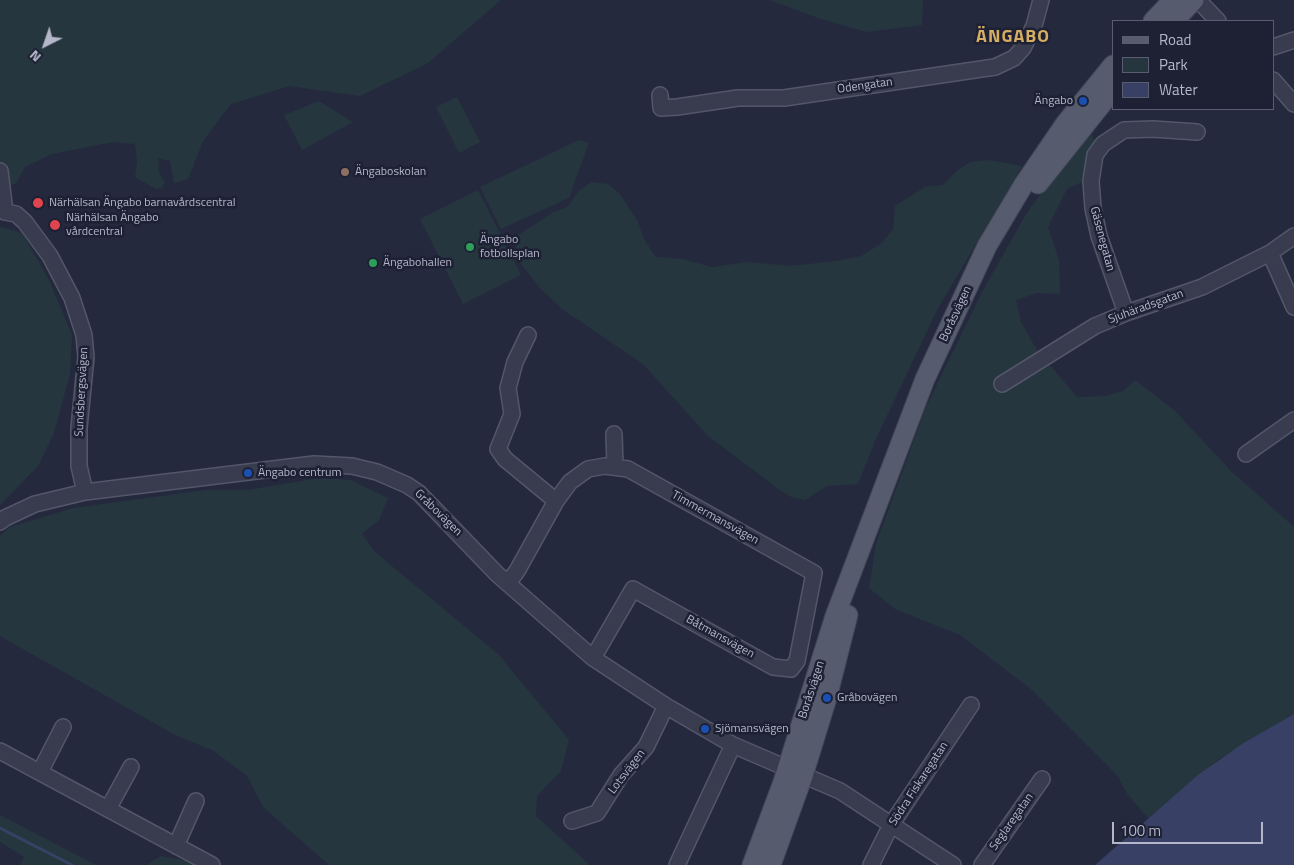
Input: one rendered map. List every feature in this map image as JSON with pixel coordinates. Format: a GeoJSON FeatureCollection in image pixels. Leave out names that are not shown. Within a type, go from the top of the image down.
{"type":"FeatureCollection","features":[{"type":"Feature","properties":{"kind":"main road"},"geometry":{"type":"LineString","coordinates":[[1154,20],[1173,0]]}},
{"type":"Feature","properties":{"kind":"main road"},"geometry":{"type":"LineString","coordinates":[[1175,20],[1194,0]]}},
{"type":"Feature","properties":{"kind":"main road","name":"Boråsvägen"},"geometry":{"type":"LineString","coordinates":[[752,865],[827,698],[864,543],[925,379],[987,246],[1048,147],[1112,66]]}},
{"type":"Feature","properties":{"kind":"main road","name":"Boråsvägen"},"geometry":{"type":"LineString","coordinates":[[972,280],[1047,170],[1112,91]]}},
{"type":"Feature","properties":{"kind":"main road","name":"Boråsvägen"},"geometry":{"type":"LineString","coordinates":[[771,865],[795,772]]}},
{"type":"Feature","properties":{"kind":"street","name":"Odengatan"},"geometry":{"type":"LineString","coordinates":[[660,95],[661,108],[738,98],[784,98],[995,67],[1014,58],[1023,48],[1034,26],[1041,0]]}},
{"type":"Feature","properties":{"kind":"street"},"geometry":{"type":"LineString","coordinates":[[1198,0],[1217,20]]}},
{"type":"Feature","properties":{"kind":"street"},"geometry":{"type":"LineString","coordinates":[[1274,47],[1294,40]]}},
{"type":"Feature","properties":{"kind":"street"},"geometry":{"type":"LineString","coordinates":[[1274,81],[1294,104]]}},
{"type":"Feature","properties":{"kind":"street","name":"Gäsenegatan"},"geometry":{"type":"LineString","coordinates":[[1126,313],[1102,244],[1093,208],[1091,181],[1095,155],[1103,144],[1124,130],[1153,129],[1197,132]]}},
{"type":"Feature","properties":{"kind":"street","name":"Sundsbergsvägen"},"geometry":{"type":"LineString","coordinates":[[0,171],[5,212],[16,214],[25,222],[50,256],[72,298],[84,335],[86,357],[79,428],[79,466],[85,492]]}},
{"type":"Feature","properties":{"kind":"street","name":"Sjuhäradsgatan"},"geometry":{"type":"LineString","coordinates":[[1002,384],[1077,336],[1126,313],[1202,287],[1270,253],[1294,236]]}},
{"type":"Feature","properties":{"kind":"street"},"geometry":{"type":"LineString","coordinates":[[1270,253],[1294,308]]}},
{"type":"Feature","properties":{"kind":"street"},"geometry":{"type":"LineString","coordinates":[[528,335],[515,362],[508,388],[512,414],[498,449],[505,459],[556,501]]}},
{"type":"Feature","properties":{"kind":"street"},"geometry":{"type":"LineString","coordinates":[[1246,454],[1294,420]]}},
{"type":"Feature","properties":{"kind":"street"},"geometry":{"type":"LineString","coordinates":[[614,434],[615,466]]}},
{"type":"Feature","properties":{"kind":"street","name":"Gråbovägen"},"geometry":{"type":"LineString","coordinates":[[2,520],[35,504],[85,492],[314,464],[352,466],[386,475],[419,493],[508,583],[592,658],[666,706],[733,745],[840,792],[953,865]]}},
{"type":"Feature","properties":{"kind":"street","name":"Timmermansvägen"},"geometry":{"type":"LineString","coordinates":[[508,583],[520,566],[556,501],[570,482],[588,469],[615,466],[628,470],[814,573]]}},
{"type":"Feature","properties":{"kind":"street","name":"Båtmansvägen"},"geometry":{"type":"LineString","coordinates":[[592,658],[633,589],[774,667],[790,669],[797,661],[814,573]]}},
{"type":"Feature","properties":{"kind":"street","name":"Södra Fiskaregatan"},"geometry":{"type":"LineString","coordinates":[[872,865],[891,825],[971,705]]}},
{"type":"Feature","properties":{"kind":"street","name":"Lotsvägen"},"geometry":{"type":"LineString","coordinates":[[572,821],[597,813],[621,775],[646,747],[666,706]]}},
{"type":"Feature","properties":{"kind":"street"},"geometry":{"type":"LineString","coordinates":[[40,772],[63,727]]}},
{"type":"Feature","properties":{"kind":"street"},"geometry":{"type":"LineString","coordinates":[[677,865],[733,745]]}},
{"type":"Feature","properties":{"kind":"street"},"geometry":{"type":"LineString","coordinates":[[0,751],[212,865]]}},
{"type":"Feature","properties":{"kind":"street"},"geometry":{"type":"LineString","coordinates":[[108,809],[131,767]]}},
{"type":"Feature","properties":{"kind":"street","name":"Seglaregatan"},"geometry":{"type":"LineString","coordinates":[[982,865],[1042,780]]}},
{"type":"Feature","properties":{"kind":"street"},"geometry":{"type":"LineString","coordinates":[[176,846],[196,801]]}},
{"type":"Feature","properties":{"kind":"green space"},"geometry":{"type":"Polygon","coordinates":[[[0,0],[501,0],[428,63],[360,96],[289,86],[231,104],[203,141],[188,179],[174,183],[170,161],[158,158],[159,173],[165,182],[162,188],[156,189],[135,177],[137,161],[135,144],[113,142],[52,154],[25,167],[16,183],[0,190],[0,0]]]}},
{"type":"Feature","properties":{"kind":"green space"},"geometry":{"type":"Polygon","coordinates":[[[770,0],[923,0],[922,25],[866,32],[818,18],[770,0]]]}},
{"type":"Feature","properties":{"kind":"green space"},"geometry":{"type":"Polygon","coordinates":[[[457,97],[480,142],[459,153],[436,107],[457,97]]]}},
{"type":"Feature","properties":{"kind":"green space"},"geometry":{"type":"Polygon","coordinates":[[[319,101],[353,122],[302,150],[284,115],[319,101]]]}},
{"type":"Feature","properties":{"kind":"green space"},"geometry":{"type":"Polygon","coordinates":[[[1090,132],[1103,154],[1097,175],[1067,189],[1048,227],[1059,260],[1060,294],[1037,293],[1016,300],[1021,322],[1037,350],[1077,397],[1105,396],[1123,391],[1135,380],[1174,410],[1231,471],[1294,527],[1294,714],[1219,759],[1148,818],[1128,795],[1117,775],[1032,690],[960,635],[895,609],[869,588],[876,544],[926,407],[982,292],[1026,214],[1065,161],[1090,132]]]}},
{"type":"Feature","properties":{"kind":"green space"},"geometry":{"type":"Polygon","coordinates":[[[579,140],[589,143],[569,198],[501,229],[480,187],[579,140]]]}},
{"type":"Feature","properties":{"kind":"green space"},"geometry":{"type":"Polygon","coordinates":[[[988,160],[1022,166],[937,310],[875,441],[858,484],[827,486],[805,500],[791,497],[780,490],[708,436],[643,364],[562,309],[540,288],[518,260],[515,237],[552,213],[567,207],[578,192],[591,182],[608,184],[619,193],[637,220],[645,241],[656,257],[682,259],[712,267],[747,262],[791,266],[861,256],[882,243],[893,229],[895,206],[925,187],[943,185],[959,169],[971,162],[988,160]]]}},
{"type":"Feature","properties":{"kind":"green space","name":"Ängabo fotbollsplan"},"geometry":{"type":"Polygon","coordinates":[[[478,190],[521,275],[463,304],[420,219],[478,190]]]}},
{"type":"Feature","properties":{"kind":"green space"},"geometry":{"type":"Polygon","coordinates":[[[0,227],[22,233],[49,280],[72,335],[70,374],[54,433],[38,466],[0,505],[0,227]]]}},
{"type":"Feature","properties":{"kind":"green space"},"geometry":{"type":"Polygon","coordinates":[[[319,478],[351,480],[388,498],[379,520],[362,534],[375,552],[499,655],[569,740],[561,771],[537,796],[536,816],[590,865],[329,865],[263,807],[247,776],[214,751],[175,735],[0,636],[0,536],[10,527],[73,508],[206,490],[248,490],[319,478]]]}},
{"type":"Feature","properties":{"kind":"green space"},"geometry":{"type":"Polygon","coordinates":[[[0,815],[96,865],[20,865],[24,857],[0,842],[0,815]]]}},
{"type":"Feature","properties":{"kind":"green space"},"geometry":{"type":"Polygon","coordinates":[[[161,856],[199,863],[202,865],[146,865],[161,856]]]}},
{"type":"Feature","properties":{"kind":"water"},"geometry":{"type":"Polygon","coordinates":[[[1294,714],[1294,865],[1095,865],[1198,775],[1242,744],[1294,714]]]}},
{"type":"Feature","properties":{"kind":"waterway"},"geometry":{"type":"LineString","coordinates":[[0,828],[72,865]]}},
{"type":"Feature","properties":{"kind":"place","name":"Ängabo"},"geometry":{"type":"Point","coordinates":[1083,101]}},
{"type":"Feature","properties":{"kind":"place","name":"Ängaboskolan"},"geometry":{"type":"Point","coordinates":[345,172]}},
{"type":"Feature","properties":{"kind":"place","name":"Närhälsan Ängabo barnavårdscentral"},"geometry":{"type":"Point","coordinates":[38,203]}},
{"type":"Feature","properties":{"kind":"place","name":"Närhälsan Ängabo vårdcentral"},"geometry":{"type":"Point","coordinates":[55,225]}},
{"type":"Feature","properties":{"kind":"place","name":"Ängabo fotbollsplan"},"geometry":{"type":"Point","coordinates":[470,247]}},
{"type":"Feature","properties":{"kind":"place","name":"Ängabohallen"},"geometry":{"type":"Point","coordinates":[373,263]}},
{"type":"Feature","properties":{"kind":"place","name":"Ängabo centrum"},"geometry":{"type":"Point","coordinates":[248,473]}},
{"type":"Feature","properties":{"kind":"place","name":"Gråbovägen"},"geometry":{"type":"Point","coordinates":[827,698]}},
{"type":"Feature","properties":{"kind":"place","name":"Sjömansvägen"},"geometry":{"type":"Point","coordinates":[705,729]}},
{"type":"Feature","properties":{"kind":"district","name":"ÄNGABO"},"geometry":{"type":"Point","coordinates":[1013,38]}}]}
